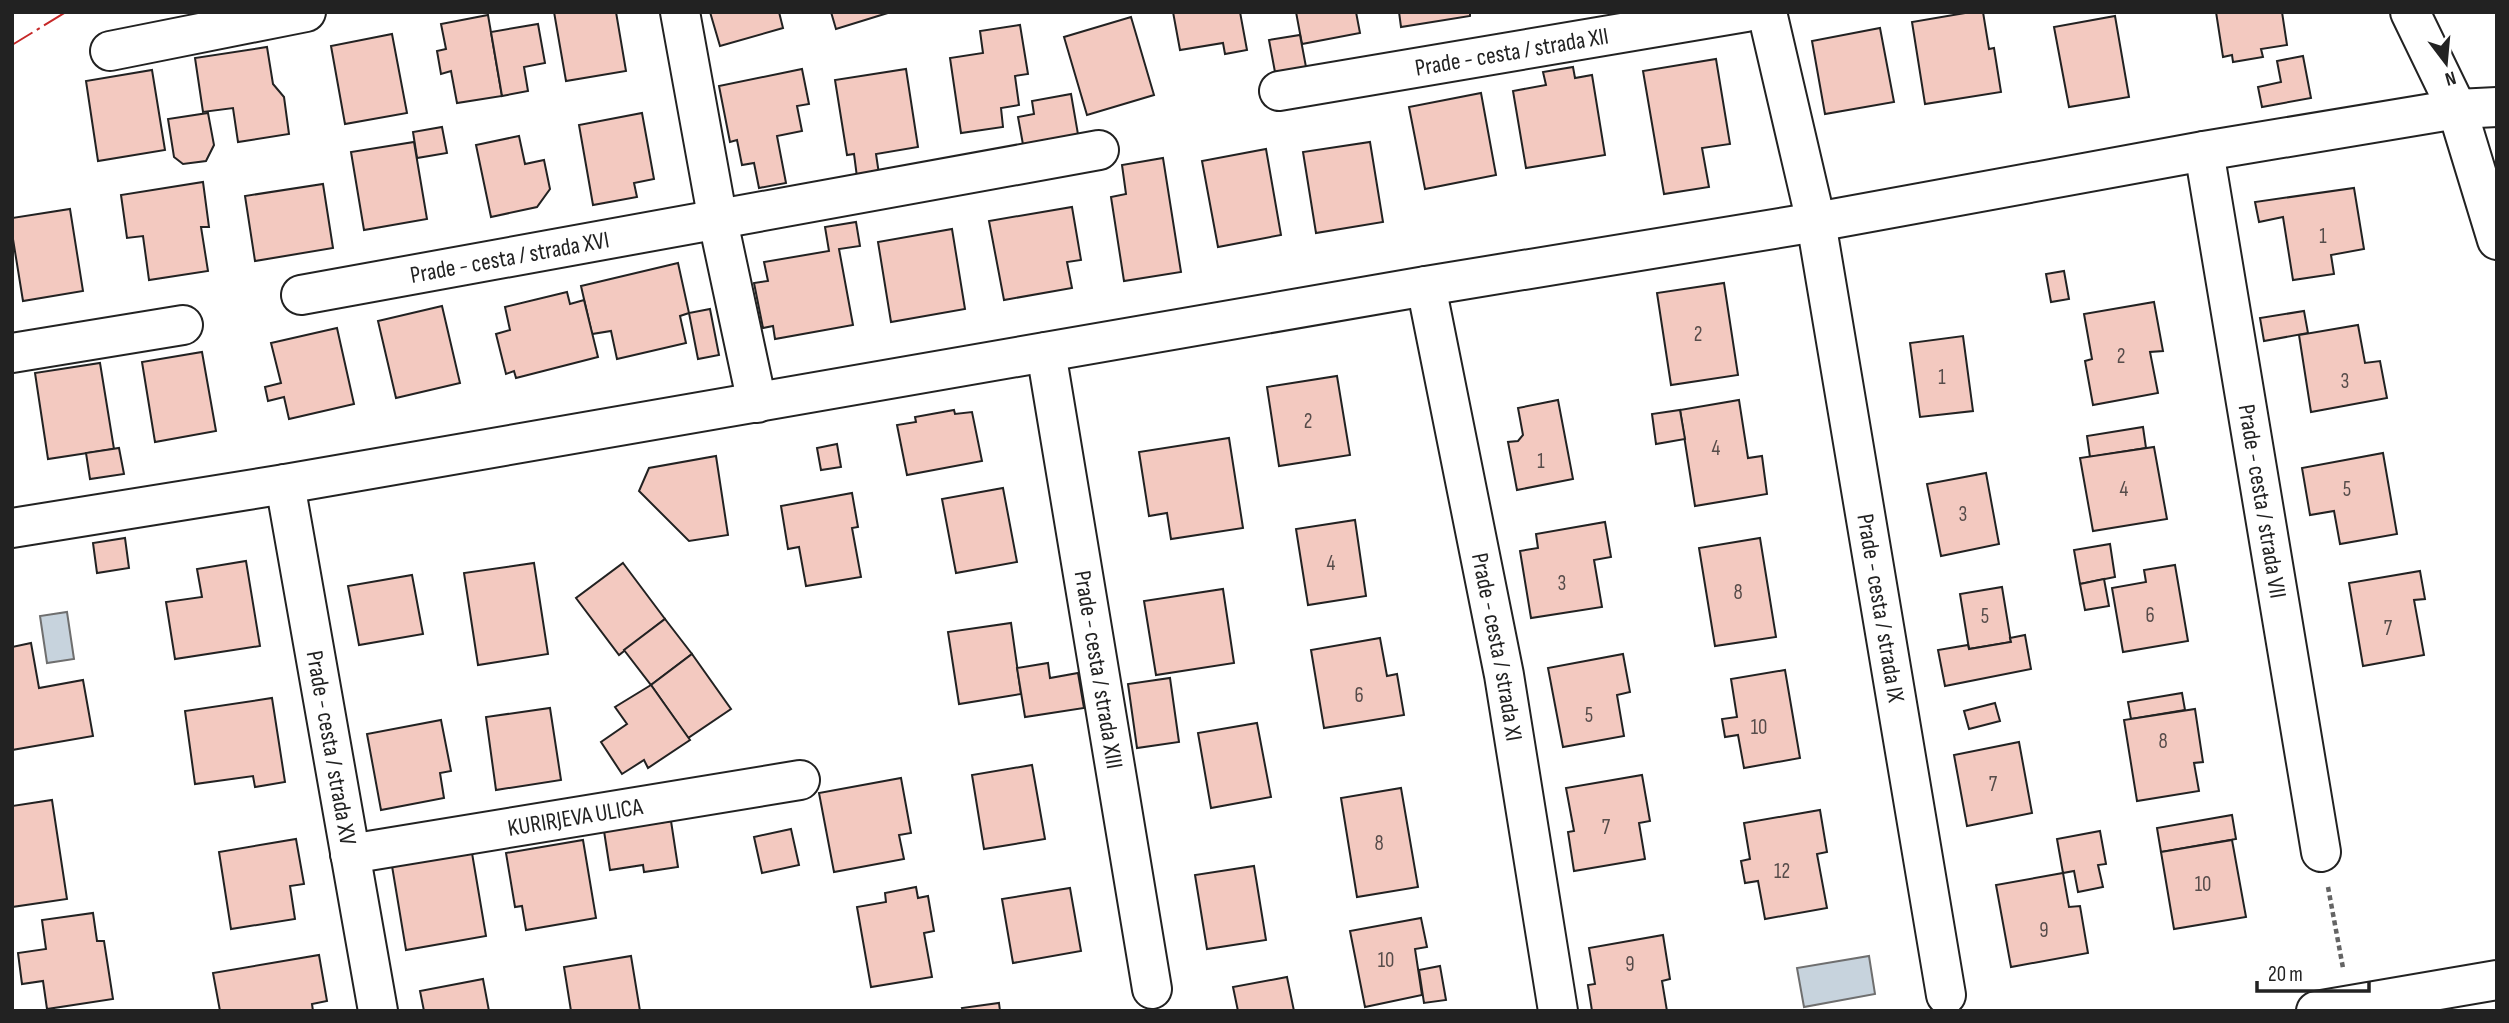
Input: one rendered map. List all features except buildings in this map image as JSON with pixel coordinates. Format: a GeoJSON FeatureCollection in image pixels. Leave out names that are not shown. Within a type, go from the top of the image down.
{"type":"FeatureCollection","features":[{"type":"Feature","properties":{"kind":"street"},"geometry":{"type":"LineString","coordinates":[[110,51],[306,12]]}},
{"type":"Feature","properties":{"kind":"street"},"geometry":{"type":"LineString","coordinates":[[680,12],[718,221],[757,403]]}},
{"type":"Feature","properties":{"kind":"street","name":"Prade - cesta / strada XII"},"geometry":{"type":"LineString","coordinates":[[1279,92],[1746,12]]}},
{"type":"Feature","properties":{"kind":"street","name":"Prade - cesta / strada IX"},"geometry":{"type":"LineString","coordinates":[[1768,12],[1816,222],[1931,892],[1946,995]]}},
{"type":"Feature","properties":{"kind":"street"},"geometry":{"type":"LineString","coordinates":[[2410,12],[2457,109],[2497,240]]}},
{"type":"Feature","properties":{"kind":"street"},"geometry":{"type":"LineString","coordinates":[[12,528],[285,484],[1426,286],[1816,222],[2204,151],[2457,109],[2497,107]]}},
{"type":"Feature","properties":{"kind":"street","name":"Prade - cesta / strada XVI"},"geometry":{"type":"LineString","coordinates":[[301,295],[1099,150]]}},
{"type":"Feature","properties":{"kind":"street","name":"Prade - cesta / strada VII"},"geometry":{"type":"LineString","coordinates":[[2204,151],[2321,852]]}},
{"type":"Feature","properties":{"kind":"street","name":"Prade - cesta / strada XI"},"geometry":{"type":"LineString","coordinates":[[1426,286],[1504,676],[1558,1011]]}},
{"type":"Feature","properties":{"kind":"street"},"geometry":{"type":"LineString","coordinates":[[12,353],[183,325]]}},
{"type":"Feature","properties":{"kind":"street","name":"Prade - cesta / strada XIII"},"geometry":{"type":"LineString","coordinates":[[1046,352],[1152,989]]}},
{"type":"Feature","properties":{"kind":"street","name":"Prade - cesta / strada XV"},"geometry":{"type":"LineString","coordinates":[[285,484],[378,1011]]}},
{"type":"Feature","properties":{"kind":"street","name":"KURIRJEVA ULICA"},"geometry":{"type":"LineString","coordinates":[[350,854],[800,780]]}},
{"type":"Feature","properties":{"kind":"street"},"geometry":{"type":"LineString","coordinates":[[2333,1008],[2497,981]]}},
{"type":"Feature","properties":{"kind":"path"},"geometry":{"type":"LineString","coordinates":[[2321,852],[2333,1008]]}},
{"type":"Feature","properties":{"kind":"shaded area"},"geometry":{"type":"Polygon","coordinates":[[[67,612],[74,659],[47,663],[40,616],[67,612]]]}},
{"type":"Feature","properties":{"kind":"shaded area"},"geometry":{"type":"Polygon","coordinates":[[[1869,956],[1875,994],[1804,1007],[1797,968],[1869,956]]]}},
{"type":"Feature","properties":{"kind":"power"},"geometry":{"type":"LineString","coordinates":[[12,45],[66,12]]}}]}
